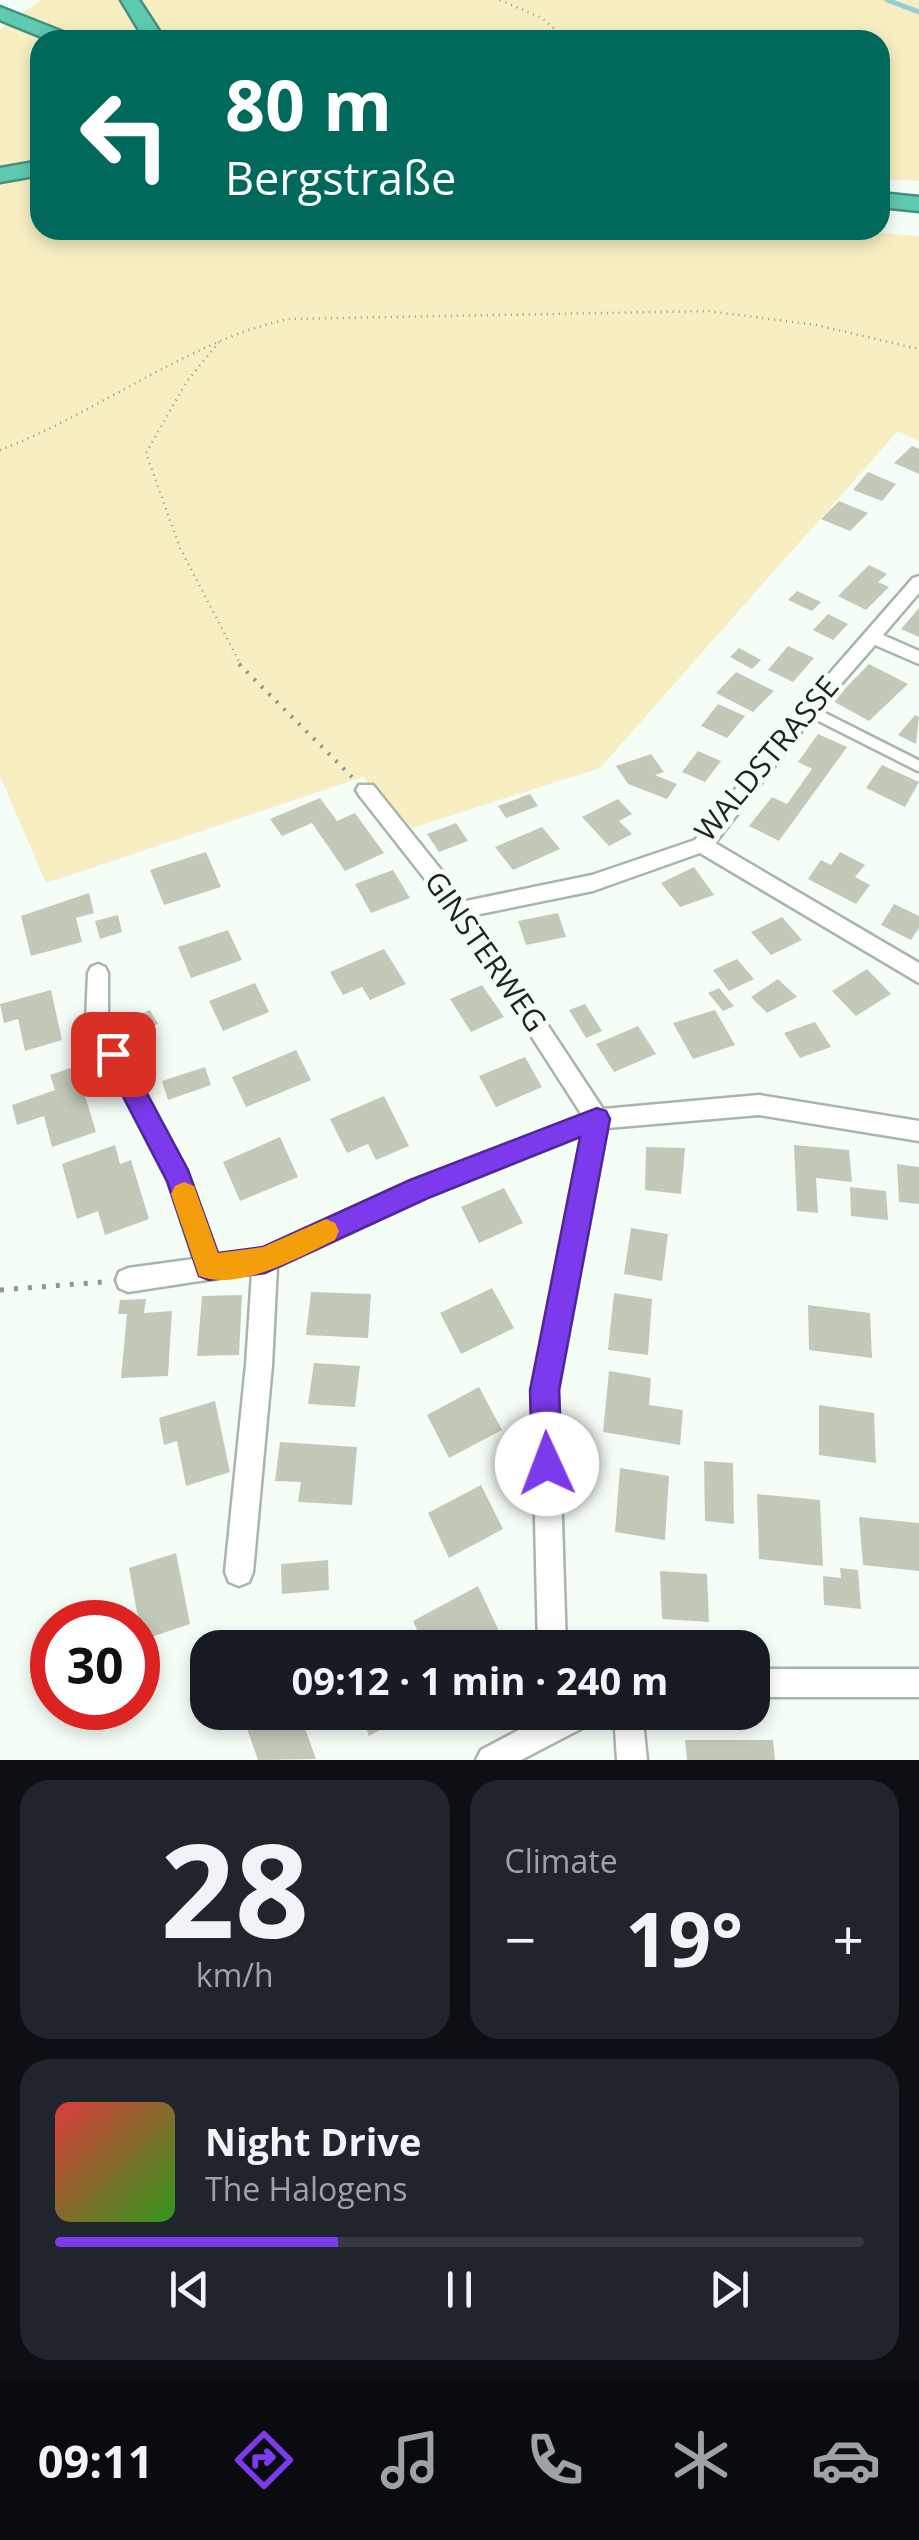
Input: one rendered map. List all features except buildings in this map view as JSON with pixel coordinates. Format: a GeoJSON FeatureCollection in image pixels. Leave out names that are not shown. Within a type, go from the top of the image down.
{"type":"FeatureCollection","features":[{"type":"Feature","properties":{"kind":"highway"},"geometry":{"type":"LineString","coordinates":[[130,0],[150,30]]}},
{"type":"Feature","properties":{"kind":"highway"},"geometry":{"type":"LineString","coordinates":[[6,7],[48,30]]}},
{"type":"Feature","properties":{"kind":"highway"},"geometry":{"type":"LineString","coordinates":[[0,23],[30,36]]}},
{"type":"Feature","properties":{"kind":"highway"},"geometry":{"type":"LineString","coordinates":[[0,175],[30,170]]}},
{"type":"Feature","properties":{"kind":"highway"},"geometry":{"type":"LineString","coordinates":[[890,201],[919,204]]}},
{"type":"Feature","properties":{"kind":"highway"},"geometry":{"type":"LineString","coordinates":[[890,217],[919,220]]}},
{"type":"Feature","properties":{"kind":"street","name":"WALDSTRASSE"},"geometry":{"type":"LineString","coordinates":[[461,910],[593,882],[702,845],[808,710],[918,580]]}},
{"type":"Feature","properties":{"kind":"street"},"geometry":{"type":"LineString","coordinates":[[871,636],[919,658]]}},
{"type":"Feature","properties":{"kind":"street","name":"GINSTERWEG"},"geometry":{"type":"LineString","coordinates":[[366,790],[461,910],[597,1119]]}},
{"type":"Feature","properties":{"kind":"street"},"geometry":{"type":"LineString","coordinates":[[702,845],[919,974]]}},
{"type":"Feature","properties":{"kind":"street"},"geometry":{"type":"LineString","coordinates":[[98,973],[97,1024],[179,1178],[209,1267]]}},
{"type":"Feature","properties":{"kind":"street"},"geometry":{"type":"LineString","coordinates":[[128,1280],[265,1260],[419,1189],[597,1119],[760,1104],[919,1131]]}},
{"type":"Feature","properties":{"kind":"street"},"geometry":{"type":"LineString","coordinates":[[552,1630],[545,1390],[597,1119]]}},
{"type":"Feature","properties":{"kind":"street"},"geometry":{"type":"LineString","coordinates":[[239,1572],[265,1260]]}},
{"type":"Feature","properties":{"kind":"street"},"geometry":{"type":"LineString","coordinates":[[770,1683],[919,1683]]}},
{"type":"Feature","properties":{"kind":"street"},"geometry":{"type":"LineString","coordinates":[[492,1760],[537,1730]]}},
{"type":"Feature","properties":{"kind":"street"},"geometry":{"type":"LineString","coordinates":[[630,1730],[632,1760]]}},
{"type":"Feature","properties":{"kind":"lane"},"geometry":{"type":"LineString","coordinates":[[808,710],[919,766]]}},
{"type":"Feature","properties":{"kind":"path"},"geometry":{"type":"LineString","coordinates":[[500,0],[542,18],[556,30]]}},
{"type":"Feature","properties":{"kind":"path"},"geometry":{"type":"LineString","coordinates":[[0,450],[82,414],[222,338],[250,326],[288,319],[708,312],[816,325],[919,349]]}},
{"type":"Feature","properties":{"kind":"path"},"geometry":{"type":"LineString","coordinates":[[222,338],[187,380],[146,453],[180,548],[234,660],[366,790]]}},
{"type":"Feature","properties":{"kind":"path"},"geometry":{"type":"LineString","coordinates":[[0,1290],[128,1280]]}},
{"type":"Feature","properties":{"kind":"shaded area"},"geometry":{"type":"Polygon","coordinates":[[[41,0],[919,0],[919,181],[890,180],[890,30],[30,30],[30,240],[890,240],[890,234],[919,236],[919,441],[898,431],[600,768],[412,828],[363,777],[46,883],[0,776],[0,29],[41,0]]]}},
{"type":"Feature","properties":{"kind":"waterway"},"geometry":{"type":"LineString","coordinates":[[887,0],[919,12]]}},
{"type":"Feature","properties":{"kind":"slow traffic"},"geometry":{"type":"LineString","coordinates":[[184,1194],[209,1267],[265,1260],[326,1231]]}},
{"type":"Feature","properties":{"kind":"route"},"geometry":{"type":"LineString","coordinates":[[113,1054],[179,1178],[209,1267],[265,1260],[419,1189],[597,1119],[545,1390],[547,1464]]}}]}
